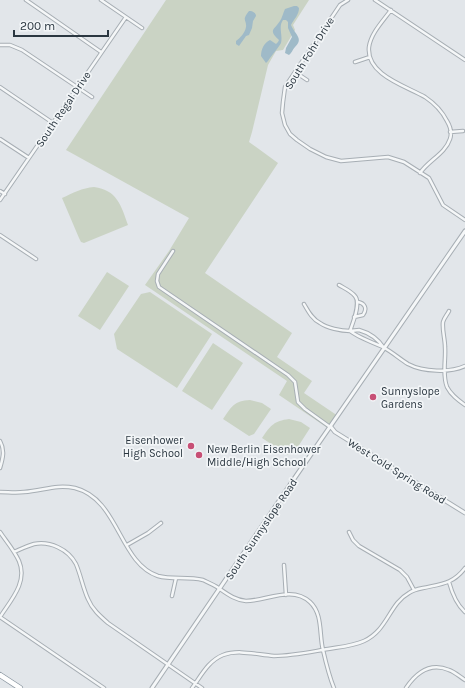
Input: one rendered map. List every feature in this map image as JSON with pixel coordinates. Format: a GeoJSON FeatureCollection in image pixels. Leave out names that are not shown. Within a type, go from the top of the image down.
{"type":"FeatureCollection","features":[{"type":"Feature","properties":{"kind":"highway"},"geometry":{"type":"LineString","coordinates":[[0,675],[20,688]]}},
{"type":"Feature","properties":{"kind":"street"},"geometry":{"type":"LineString","coordinates":[[26,0],[101,52]]}},
{"type":"Feature","properties":{"kind":"street"},"geometry":{"type":"LineString","coordinates":[[101,0],[142,28]]}},
{"type":"Feature","properties":{"kind":"street","name":"South Fohr Drive"},"geometry":{"type":"LineString","coordinates":[[348,0],[340,4],[285,87],[282,102],[282,113],[285,125],[290,134],[297,140],[310,149],[326,156],[342,161],[388,157],[404,162],[420,173]]}},
{"type":"Feature","properties":{"kind":"street"},"geometry":{"type":"LineString","coordinates":[[375,0],[465,60]]}},
{"type":"Feature","properties":{"kind":"street"},"geometry":{"type":"LineString","coordinates":[[391,10],[374,33],[369,48],[370,57],[378,71],[437,106],[446,119],[450,127],[450,138],[444,150],[420,173],[429,178],[443,205],[465,220]]}},
{"type":"Feature","properties":{"kind":"street","name":"South Regal Drive"},"geometry":{"type":"LineString","coordinates":[[0,200],[126,17]]}},
{"type":"Feature","properties":{"kind":"street"},"geometry":{"type":"LineString","coordinates":[[0,45],[10,45],[22,50],[92,97]]}},
{"type":"Feature","properties":{"kind":"street"},"geometry":{"type":"LineString","coordinates":[[355,62],[370,57]]}},
{"type":"Feature","properties":{"kind":"street"},"geometry":{"type":"LineString","coordinates":[[295,72],[307,80]]}},
{"type":"Feature","properties":{"kind":"street"},"geometry":{"type":"LineString","coordinates":[[0,87],[53,123]]}},
{"type":"Feature","properties":{"kind":"street"},"geometry":{"type":"LineString","coordinates":[[450,132],[464,131]]}},
{"type":"Feature","properties":{"kind":"street"},"geometry":{"type":"LineString","coordinates":[[0,139],[29,158]]}},
{"type":"Feature","properties":{"kind":"street"},"geometry":{"type":"LineString","coordinates":[[0,191],[4,194]]}},
{"type":"Feature","properties":{"kind":"street","name":"South Sunnyslope Road"},"geometry":{"type":"LineString","coordinates":[[152,688],[465,231]]}},
{"type":"Feature","properties":{"kind":"street"},"geometry":{"type":"LineString","coordinates":[[0,235],[36,259]]}},
{"type":"Feature","properties":{"kind":"street"},"geometry":{"type":"LineString","coordinates":[[173,251],[158,274],[157,281],[159,286],[288,375],[295,382],[298,402],[305,409],[331,427]]}},
{"type":"Feature","properties":{"kind":"street"},"geometry":{"type":"LineString","coordinates":[[339,285],[355,296],[358,302],[366,308],[363,315],[354,317]]}},
{"type":"Feature","properties":{"kind":"street"},"geometry":{"type":"LineString","coordinates":[[350,331],[358,302]]}},
{"type":"Feature","properties":{"kind":"street"},"geometry":{"type":"LineString","coordinates":[[304,304],[312,317],[320,323],[330,328],[350,331],[358,330],[378,340],[384,348]]}},
{"type":"Feature","properties":{"kind":"street"},"geometry":{"type":"LineString","coordinates":[[449,311],[443,322],[446,383],[454,397],[465,405]]}},
{"type":"Feature","properties":{"kind":"street"},"geometry":{"type":"LineString","coordinates":[[350,331],[384,348],[402,360],[418,368],[427,370],[456,370],[465,366]]}},
{"type":"Feature","properties":{"kind":"street","name":"West Cold Spring Road"},"geometry":{"type":"LineString","coordinates":[[331,427],[335,432],[465,514]]}},
{"type":"Feature","properties":{"kind":"street"},"geometry":{"type":"LineString","coordinates":[[0,441],[4,451],[0,468]]}},
{"type":"Feature","properties":{"kind":"street"},"geometry":{"type":"LineString","coordinates":[[0,492],[24,492],[59,486],[83,491],[93,497],[105,509],[126,545],[139,562],[151,573],[163,577],[199,580],[212,584],[233,598],[243,600],[293,594],[307,599],[318,613],[323,650],[328,672],[334,688]]}},
{"type":"Feature","properties":{"kind":"street"},"geometry":{"type":"LineString","coordinates":[[126,545],[148,533],[161,522]]}},
{"type":"Feature","properties":{"kind":"street"},"geometry":{"type":"LineString","coordinates":[[0,532],[19,560],[22,572],[20,586],[0,617],[104,688]]}},
{"type":"Feature","properties":{"kind":"street"},"geometry":{"type":"LineString","coordinates":[[349,532],[353,540],[359,546],[400,570],[407,577],[414,590]]}},
{"type":"Feature","properties":{"kind":"street"},"geometry":{"type":"LineString","coordinates":[[14,552],[28,546],[41,544],[55,546],[63,550],[72,558],[88,600],[108,623],[202,688]]}},
{"type":"Feature","properties":{"kind":"street"},"geometry":{"type":"LineString","coordinates":[[284,565],[286,595]]}},
{"type":"Feature","properties":{"kind":"street"},"geometry":{"type":"LineString","coordinates":[[192,688],[205,669],[213,661],[229,654],[292,655],[352,645],[369,638],[383,625],[401,598],[414,590],[449,582],[459,575],[465,568]]}},
{"type":"Feature","properties":{"kind":"street"},"geometry":{"type":"LineString","coordinates":[[172,596],[176,578]]}},
{"type":"Feature","properties":{"kind":"street"},"geometry":{"type":"LineString","coordinates":[[449,582],[459,606],[465,612]]}},
{"type":"Feature","properties":{"kind":"street"},"geometry":{"type":"LineString","coordinates":[[406,688],[411,680],[418,674],[427,669],[434,668],[448,670],[465,680]]}},
{"type":"Feature","properties":{"kind":"green space"},"geometry":{"type":"Polygon","coordinates":[[[166,0],[309,0],[293,25],[295,30],[283,50],[276,51],[268,65],[249,142],[278,163],[205,273],[292,333],[277,357],[312,381],[304,393],[338,416],[329,429],[279,395],[287,381],[145,285],[169,251],[189,218],[66,150],[166,0]]]}},
{"type":"Feature","properties":{"kind":"green space"},"geometry":{"type":"Polygon","coordinates":[[[94,187],[108,191],[113,195],[123,211],[128,225],[84,243],[81,242],[79,238],[62,198],[94,187]]]}},
{"type":"Feature","properties":{"kind":"green space"},"geometry":{"type":"Polygon","coordinates":[[[107,272],[129,286],[100,330],[78,316],[107,272]]]}},
{"type":"Feature","properties":{"kind":"green space"},"geometry":{"type":"Polygon","coordinates":[[[150,292],[212,334],[177,388],[117,349],[114,334],[141,294],[150,292]]]}},
{"type":"Feature","properties":{"kind":"green space"},"geometry":{"type":"Polygon","coordinates":[[[213,343],[243,363],[212,410],[182,391],[213,343]]]}},
{"type":"Feature","properties":{"kind":"green space"},"geometry":{"type":"Polygon","coordinates":[[[250,400],[262,403],[271,409],[254,434],[249,436],[223,419],[234,405],[250,400]]]}},
{"type":"Feature","properties":{"kind":"green space"},"geometry":{"type":"Polygon","coordinates":[[[289,419],[301,422],[310,428],[294,453],[288,455],[262,438],[273,424],[289,419]]]}},
{"type":"Feature","properties":{"kind":"water"},"geometry":{"type":"Polygon","coordinates":[[[297,6],[299,10],[291,25],[298,36],[298,44],[289,55],[285,53],[292,37],[288,28],[288,22],[283,20],[281,25],[281,43],[266,63],[261,56],[263,46],[270,40],[276,44],[278,42],[279,40],[274,34],[273,30],[281,20],[285,9],[297,6]]]}},
{"type":"Feature","properties":{"kind":"water"},"geometry":{"type":"Polygon","coordinates":[[[249,11],[254,12],[256,16],[249,35],[246,36],[239,46],[236,44],[236,41],[245,31],[245,19],[249,11]]]}},
{"type":"Feature","properties":{"kind":"place","name":"Sunnyslope Gardens"},"geometry":{"type":"Point","coordinates":[373,397]}},
{"type":"Feature","properties":{"kind":"place","name":"Eisenhower High School"},"geometry":{"type":"Point","coordinates":[191,446]}},
{"type":"Feature","properties":{"kind":"place","name":"New Berlin Eisenhower Middle/High School"},"geometry":{"type":"Point","coordinates":[199,455]}}]}
